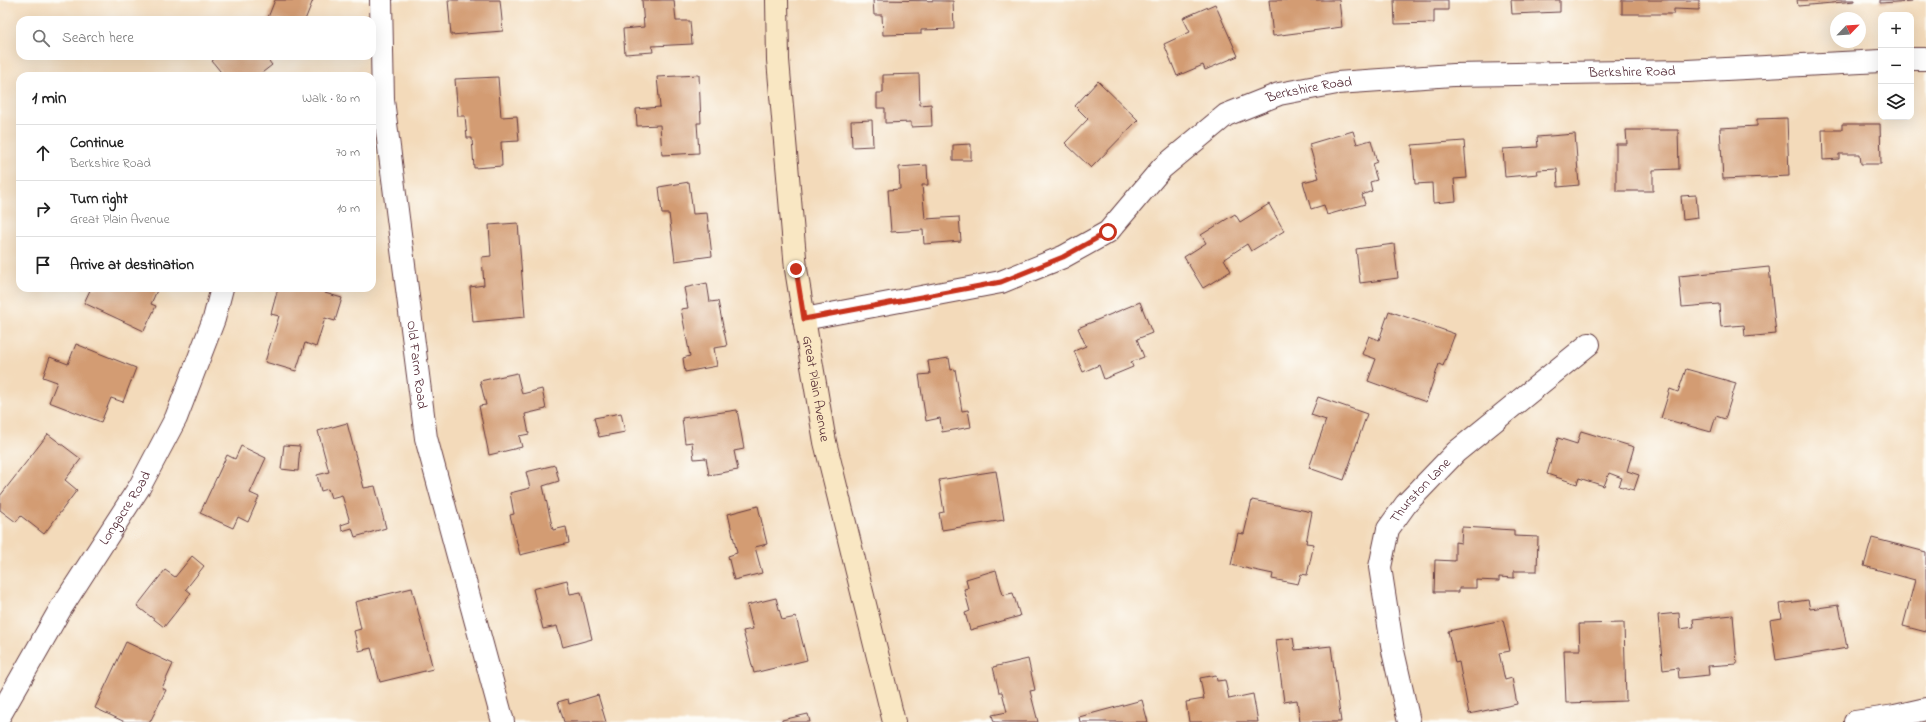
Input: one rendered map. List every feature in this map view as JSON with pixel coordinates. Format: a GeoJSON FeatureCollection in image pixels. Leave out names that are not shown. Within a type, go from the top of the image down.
{"type":"FeatureCollection","features":[{"type":"Feature","properties":{"kind":"main road","name":"Great Plain Avenue"},"geometry":{"type":"LineString","coordinates":[[777,0],[778,60],[796,269],[804,319],[825,442],[894,722]]}},
{"type":"Feature","properties":{"kind":"street","name":"Old Farm Road"},"geometry":{"type":"LineString","coordinates":[[381,0],[378,103],[426,438],[503,722]]}},
{"type":"Feature","properties":{"kind":"street"},"geometry":{"type":"LineString","coordinates":[[1914,59],[1926,59]]}},
{"type":"Feature","properties":{"kind":"street","name":"Berkshire Road"},"geometry":{"type":"LineString","coordinates":[[804,319],[1001,282],[1063,257],[1108,232],[1162,168],[1226,115],[1279,94],[1337,83],[1453,75],[1687,71],[1878,61]]}},
{"type":"Feature","properties":{"kind":"street","name":"Longacre Road"},"geometry":{"type":"LineString","coordinates":[[0,715],[61,608],[140,486],[176,418],[214,319],[221,292]]}},
{"type":"Feature","properties":{"kind":"street","name":"Thurston Lane"},"geometry":{"type":"LineString","coordinates":[[1409,722],[1393,651],[1380,567],[1388,528],[1406,504],[1456,452],[1589,344]]}},
{"type":"Feature","properties":{"kind":"street"},"geometry":{"type":"LineString","coordinates":[[1855,722],[1895,716],[1926,709]]}},
{"type":"Feature","properties":{"kind":"building"},"geometry":{"type":"Polygon","coordinates":[[[275,0],[313,0],[307,16],[269,16],[275,0]]]}},
{"type":"Feature","properties":{"kind":"building"},"geometry":{"type":"Polygon","coordinates":[[[448,0],[500,0],[503,31],[451,35],[448,0]]]}},
{"type":"Feature","properties":{"kind":"building"},"geometry":{"type":"Polygon","coordinates":[[[642,0],[674,0],[676,21],[690,21],[692,44],[652,46],[653,52],[625,54],[623,29],[644,27],[642,0]]]}},
{"type":"Feature","properties":{"kind":"building"},"geometry":{"type":"Polygon","coordinates":[[[873,0],[953,1],[954,29],[921,30],[921,34],[883,35],[882,15],[874,15],[873,0]]]}},
{"type":"Feature","properties":{"kind":"building"},"geometry":{"type":"Polygon","coordinates":[[[1269,0],[1339,0],[1342,27],[1273,36],[1269,0]]]}},
{"type":"Feature","properties":{"kind":"building"},"geometry":{"type":"Polygon","coordinates":[[[1394,0],[1448,0],[1448,10],[1434,10],[1434,23],[1395,24],[1394,0]]]}},
{"type":"Feature","properties":{"kind":"building"},"geometry":{"type":"Polygon","coordinates":[[[1511,0],[1560,0],[1560,12],[1512,14],[1511,0]]]}},
{"type":"Feature","properties":{"kind":"building"},"geometry":{"type":"Polygon","coordinates":[[[1622,0],[1699,0],[1699,10],[1674,9],[1674,14],[1622,14],[1622,0]]]}},
{"type":"Feature","properties":{"kind":"building"},"geometry":{"type":"Polygon","coordinates":[[[1797,0],[1855,0],[1855,1],[1798,6],[1797,0]]]}},
{"type":"Feature","properties":{"kind":"building"},"geometry":{"type":"Polygon","coordinates":[[[1880,0],[1912,0],[1912,1],[1880,3],[1880,0]]]}},
{"type":"Feature","properties":{"kind":"building"},"geometry":{"type":"Polygon","coordinates":[[[1215,4],[1238,56],[1205,70],[1203,65],[1177,76],[1164,44],[1190,32],[1183,18],[1215,4]]]}},
{"type":"Feature","properties":{"kind":"building"},"geometry":{"type":"Polygon","coordinates":[[[268,60],[272,65],[263,72],[221,72],[212,61],[268,60]]]}},
{"type":"Feature","properties":{"kind":"building"},"geometry":{"type":"Polygon","coordinates":[[[919,74],[920,105],[931,104],[932,126],[911,127],[911,122],[885,123],[885,108],[877,108],[877,93],[883,93],[883,75],[919,74]]]}},
{"type":"Feature","properties":{"kind":"building"},"geometry":{"type":"Polygon","coordinates":[[[699,75],[701,123],[697,123],[699,153],[662,155],[660,125],[637,126],[636,109],[660,107],[657,77],[699,75]]]}},
{"type":"Feature","properties":{"kind":"building"},"geometry":{"type":"Polygon","coordinates":[[[498,77],[501,117],[517,116],[519,141],[501,142],[502,166],[474,168],[472,138],[467,138],[465,116],[458,116],[455,79],[498,77]]]}},
{"type":"Feature","properties":{"kind":"building"},"geometry":{"type":"Polygon","coordinates":[[[1098,81],[1138,120],[1091,168],[1065,143],[1088,119],[1075,106],[1098,81]]]}},
{"type":"Feature","properties":{"kind":"building"},"geometry":{"type":"Polygon","coordinates":[[[1787,118],[1789,176],[1723,179],[1720,128],[1757,126],[1757,119],[1787,118]]]}},
{"type":"Feature","properties":{"kind":"building"},"geometry":{"type":"Polygon","coordinates":[[[872,120],[873,146],[852,147],[851,121],[872,120]]]}},
{"type":"Feature","properties":{"kind":"building"},"geometry":{"type":"Polygon","coordinates":[[[1842,124],[1880,124],[1881,164],[1861,164],[1860,154],[1839,154],[1839,159],[1823,160],[1822,130],[1842,130],[1842,124]]]}},
{"type":"Feature","properties":{"kind":"building"},"geometry":{"type":"Polygon","coordinates":[[[1626,130],[1678,130],[1679,169],[1653,170],[1653,191],[1616,191],[1616,144],[1627,144],[1626,130]]]}},
{"type":"Feature","properties":{"kind":"building"},"geometry":{"type":"Polygon","coordinates":[[[1353,131],[1357,144],[1371,140],[1377,162],[1372,164],[1377,180],[1370,182],[1372,191],[1362,195],[1365,204],[1327,215],[1324,205],[1311,209],[1303,182],[1319,178],[1309,144],[1353,131]]]}},
{"type":"Feature","properties":{"kind":"building"},"geometry":{"type":"Polygon","coordinates":[[[1575,134],[1579,185],[1558,187],[1557,169],[1537,170],[1538,174],[1505,177],[1503,149],[1538,147],[1537,137],[1575,134]]]}},
{"type":"Feature","properties":{"kind":"building"},"geometry":{"type":"Polygon","coordinates":[[[1464,141],[1467,178],[1454,179],[1456,201],[1433,203],[1432,183],[1415,184],[1412,145],[1464,141]]]}},
{"type":"Feature","properties":{"kind":"building"},"geometry":{"type":"Polygon","coordinates":[[[971,144],[971,160],[953,160],[953,145],[971,144]]]}},
{"type":"Feature","properties":{"kind":"building"},"geometry":{"type":"Polygon","coordinates":[[[927,165],[928,185],[922,185],[925,219],[959,217],[961,241],[924,244],[923,230],[891,232],[888,190],[900,189],[899,167],[927,165]]]}},
{"type":"Feature","properties":{"kind":"building"},"geometry":{"type":"Polygon","coordinates":[[[689,182],[693,214],[707,213],[712,256],[675,261],[669,214],[662,214],[659,187],[689,182]]]}},
{"type":"Feature","properties":{"kind":"building"},"geometry":{"type":"Polygon","coordinates":[[[1696,195],[1698,218],[1683,220],[1681,196],[1696,195]]]}},
{"type":"Feature","properties":{"kind":"building"},"geometry":{"type":"Polygon","coordinates":[[[1269,204],[1284,231],[1251,251],[1247,244],[1224,259],[1231,271],[1203,288],[1184,257],[1206,243],[1201,235],[1235,214],[1240,222],[1269,204]]]}},
{"type":"Feature","properties":{"kind":"building"},"geometry":{"type":"Polygon","coordinates":[[[518,223],[525,317],[473,322],[470,287],[484,285],[482,257],[491,256],[489,225],[518,223]]]}},
{"type":"Feature","properties":{"kind":"building"},"geometry":{"type":"Polygon","coordinates":[[[1394,244],[1398,278],[1360,283],[1356,249],[1394,244]]]}},
{"type":"Feature","properties":{"kind":"building"},"geometry":{"type":"Polygon","coordinates":[[[1769,267],[1776,334],[1745,337],[1744,325],[1721,327],[1719,304],[1682,307],[1679,276],[1769,267]]]}},
{"type":"Feature","properties":{"kind":"building"},"geometry":{"type":"Polygon","coordinates":[[[707,283],[710,302],[718,301],[727,346],[714,348],[717,366],[685,372],[683,358],[690,356],[681,309],[688,308],[684,288],[707,283]]]}},
{"type":"Feature","properties":{"kind":"building"},"geometry":{"type":"Polygon","coordinates":[[[89,292],[156,292],[151,304],[156,306],[144,331],[84,303],[89,292]]]}},
{"type":"Feature","properties":{"kind":"building"},"geometry":{"type":"Polygon","coordinates":[[[277,292],[325,292],[342,298],[335,321],[325,318],[316,347],[305,343],[296,371],[265,362],[279,316],[271,314],[277,292]]]}},
{"type":"Feature","properties":{"kind":"building"},"geometry":{"type":"Polygon","coordinates":[[[1140,302],[1152,333],[1137,339],[1144,357],[1131,362],[1133,367],[1104,379],[1099,365],[1083,372],[1074,351],[1086,346],[1078,328],[1140,302]]]}},
{"type":"Feature","properties":{"kind":"building"},"geometry":{"type":"Polygon","coordinates":[[[1389,311],[1455,334],[1443,366],[1439,364],[1426,402],[1368,381],[1376,359],[1362,354],[1369,336],[1379,340],[1389,311]]]}},
{"type":"Feature","properties":{"kind":"building"},"geometry":{"type":"Polygon","coordinates":[[[76,344],[136,368],[123,402],[111,398],[101,422],[49,402],[57,382],[43,377],[50,357],[68,364],[76,344]]]}},
{"type":"Feature","properties":{"kind":"building"},"geometry":{"type":"Polygon","coordinates":[[[949,358],[951,370],[955,369],[962,411],[968,410],[971,427],[942,432],[940,418],[926,421],[919,375],[930,374],[928,361],[949,358]]]}},
{"type":"Feature","properties":{"kind":"building"},"geometry":{"type":"Polygon","coordinates":[[[1686,369],[1736,383],[1725,419],[1716,416],[1711,432],[1661,418],[1670,389],[1678,392],[1686,369]]]}},
{"type":"Feature","properties":{"kind":"building"},"geometry":{"type":"Polygon","coordinates":[[[517,373],[522,394],[542,389],[546,409],[525,414],[529,434],[519,436],[522,447],[489,455],[479,406],[486,405],[480,381],[517,373]]]}},
{"type":"Feature","properties":{"kind":"building"},"geometry":{"type":"Polygon","coordinates":[[[1318,397],[1367,414],[1344,480],[1309,468],[1326,420],[1311,415],[1318,397]]]}},
{"type":"Feature","properties":{"kind":"building"},"geometry":{"type":"Polygon","coordinates":[[[737,410],[744,449],[734,451],[738,470],[709,475],[706,458],[694,459],[692,442],[685,443],[682,418],[737,410]]]}},
{"type":"Feature","properties":{"kind":"building"},"geometry":{"type":"Polygon","coordinates":[[[621,413],[625,432],[599,437],[594,418],[621,413]]]}},
{"type":"Feature","properties":{"kind":"building"},"geometry":{"type":"Polygon","coordinates":[[[347,423],[364,488],[375,486],[386,528],[355,537],[352,528],[342,531],[341,525],[350,522],[342,495],[331,498],[328,489],[321,491],[317,475],[329,472],[318,431],[347,423]]]}},
{"type":"Feature","properties":{"kind":"building"},"geometry":{"type":"Polygon","coordinates":[[[1581,431],[1634,447],[1627,471],[1639,475],[1634,490],[1619,486],[1622,478],[1609,473],[1604,486],[1579,478],[1577,484],[1547,474],[1558,438],[1577,444],[1581,431]]]}},
{"type":"Feature","properties":{"kind":"building"},"geometry":{"type":"Polygon","coordinates":[[[48,434],[81,459],[65,480],[77,490],[44,534],[21,516],[16,522],[0,510],[0,496],[48,434]]]}},
{"type":"Feature","properties":{"kind":"building"},"geometry":{"type":"Polygon","coordinates":[[[284,445],[300,446],[298,471],[281,469],[284,445]]]}},
{"type":"Feature","properties":{"kind":"building"},"geometry":{"type":"Polygon","coordinates":[[[241,446],[266,458],[250,493],[259,497],[248,522],[238,517],[233,528],[200,513],[227,455],[235,459],[241,446]]]}},
{"type":"Feature","properties":{"kind":"building"},"geometry":{"type":"Polygon","coordinates":[[[555,465],[559,481],[543,486],[553,530],[566,527],[569,543],[520,555],[510,515],[514,514],[510,493],[530,488],[526,472],[555,465]]]}},
{"type":"Feature","properties":{"kind":"building"},"geometry":{"type":"Polygon","coordinates":[[[996,471],[1004,520],[942,530],[939,513],[944,512],[939,480],[996,471]]]}},
{"type":"Feature","properties":{"kind":"building"},"geometry":{"type":"Polygon","coordinates":[[[1252,500],[1312,512],[1306,543],[1314,544],[1307,575],[1301,574],[1298,584],[1272,579],[1273,574],[1231,565],[1238,533],[1244,534],[1252,500]]]}},
{"type":"Feature","properties":{"kind":"building"},"geometry":{"type":"Polygon","coordinates":[[[758,506],[767,544],[755,547],[762,573],[734,580],[728,556],[737,553],[728,514],[758,506]]]}},
{"type":"Feature","properties":{"kind":"building"},"geometry":{"type":"Polygon","coordinates":[[[1462,527],[1514,530],[1514,536],[1538,537],[1537,571],[1514,571],[1514,578],[1499,577],[1499,581],[1476,580],[1476,588],[1459,588],[1459,592],[1434,592],[1435,560],[1455,561],[1455,542],[1461,543],[1462,527]]]}},
{"type":"Feature","properties":{"kind":"building"},"geometry":{"type":"Polygon","coordinates":[[[1872,538],[1926,552],[1926,632],[1903,626],[1915,580],[1864,566],[1872,538]]]}},
{"type":"Feature","properties":{"kind":"building"},"geometry":{"type":"Polygon","coordinates":[[[192,556],[204,566],[186,589],[191,593],[164,627],[137,606],[165,570],[175,577],[192,556]]]}},
{"type":"Feature","properties":{"kind":"building"},"geometry":{"type":"Polygon","coordinates":[[[996,570],[1003,595],[1013,593],[1020,616],[970,630],[965,613],[970,611],[964,589],[968,588],[966,579],[996,570]]]}},
{"type":"Feature","properties":{"kind":"building"},"geometry":{"type":"Polygon","coordinates":[[[567,580],[570,594],[581,592],[592,639],[563,647],[557,626],[543,629],[533,589],[567,580]]]}},
{"type":"Feature","properties":{"kind":"building"},"geometry":{"type":"Polygon","coordinates":[[[412,588],[433,669],[380,682],[371,648],[359,651],[354,631],[361,629],[355,602],[412,588]]]}},
{"type":"Feature","properties":{"kind":"building"},"geometry":{"type":"Polygon","coordinates":[[[776,598],[782,620],[796,617],[807,660],[754,673],[743,631],[753,629],[747,605],[776,598]]]}},
{"type":"Feature","properties":{"kind":"building"},"geometry":{"type":"Polygon","coordinates":[[[1808,600],[1810,609],[1839,605],[1847,648],[1776,660],[1770,620],[1782,618],[1780,604],[1808,600]]]}},
{"type":"Feature","properties":{"kind":"building"},"geometry":{"type":"Polygon","coordinates":[[[1679,613],[1680,629],[1694,627],[1693,619],[1733,615],[1737,664],[1708,666],[1709,675],[1679,678],[1678,668],[1663,670],[1658,615],[1679,613]]]}},
{"type":"Feature","properties":{"kind":"building"},"geometry":{"type":"Polygon","coordinates":[[[1503,620],[1510,651],[1499,653],[1505,680],[1512,678],[1517,704],[1469,714],[1459,662],[1455,663],[1448,631],[1503,620]]]}},
{"type":"Feature","properties":{"kind":"building"},"geometry":{"type":"Polygon","coordinates":[[[1624,623],[1626,701],[1566,703],[1564,650],[1580,650],[1579,624],[1624,623]]]}},
{"type":"Feature","properties":{"kind":"building"},"geometry":{"type":"Polygon","coordinates":[[[1293,638],[1295,650],[1331,646],[1341,722],[1300,722],[1297,700],[1284,702],[1276,640],[1293,638]]]}},
{"type":"Feature","properties":{"kind":"building"},"geometry":{"type":"Polygon","coordinates":[[[126,642],[173,664],[162,688],[166,690],[150,722],[125,722],[95,708],[126,642]]]}},
{"type":"Feature","properties":{"kind":"building"},"geometry":{"type":"Polygon","coordinates":[[[1028,659],[1035,690],[1030,691],[1038,722],[994,722],[992,715],[1007,712],[1002,692],[999,692],[993,667],[1028,659]]]}},
{"type":"Feature","properties":{"kind":"building"},"geometry":{"type":"Polygon","coordinates":[[[1216,675],[1217,681],[1225,680],[1229,699],[1253,694],[1258,722],[1189,722],[1186,702],[1204,699],[1200,678],[1216,675]]]}},
{"type":"Feature","properties":{"kind":"building"},"geometry":{"type":"Polygon","coordinates":[[[598,695],[606,722],[564,722],[558,702],[568,699],[569,704],[598,695]]]}},
{"type":"Feature","properties":{"kind":"building"},"geometry":{"type":"Polygon","coordinates":[[[1142,700],[1148,722],[1080,722],[1079,717],[1142,700]]]}},
{"type":"Feature","properties":{"kind":"building"},"geometry":{"type":"Polygon","coordinates":[[[808,714],[810,722],[782,722],[782,720],[808,714]]]}},
{"type":"Feature","properties":{"kind":"route"},"geometry":{"type":"LineString","coordinates":[[796,269],[804,319],[1001,282],[1063,257],[1108,232]]}}]}
